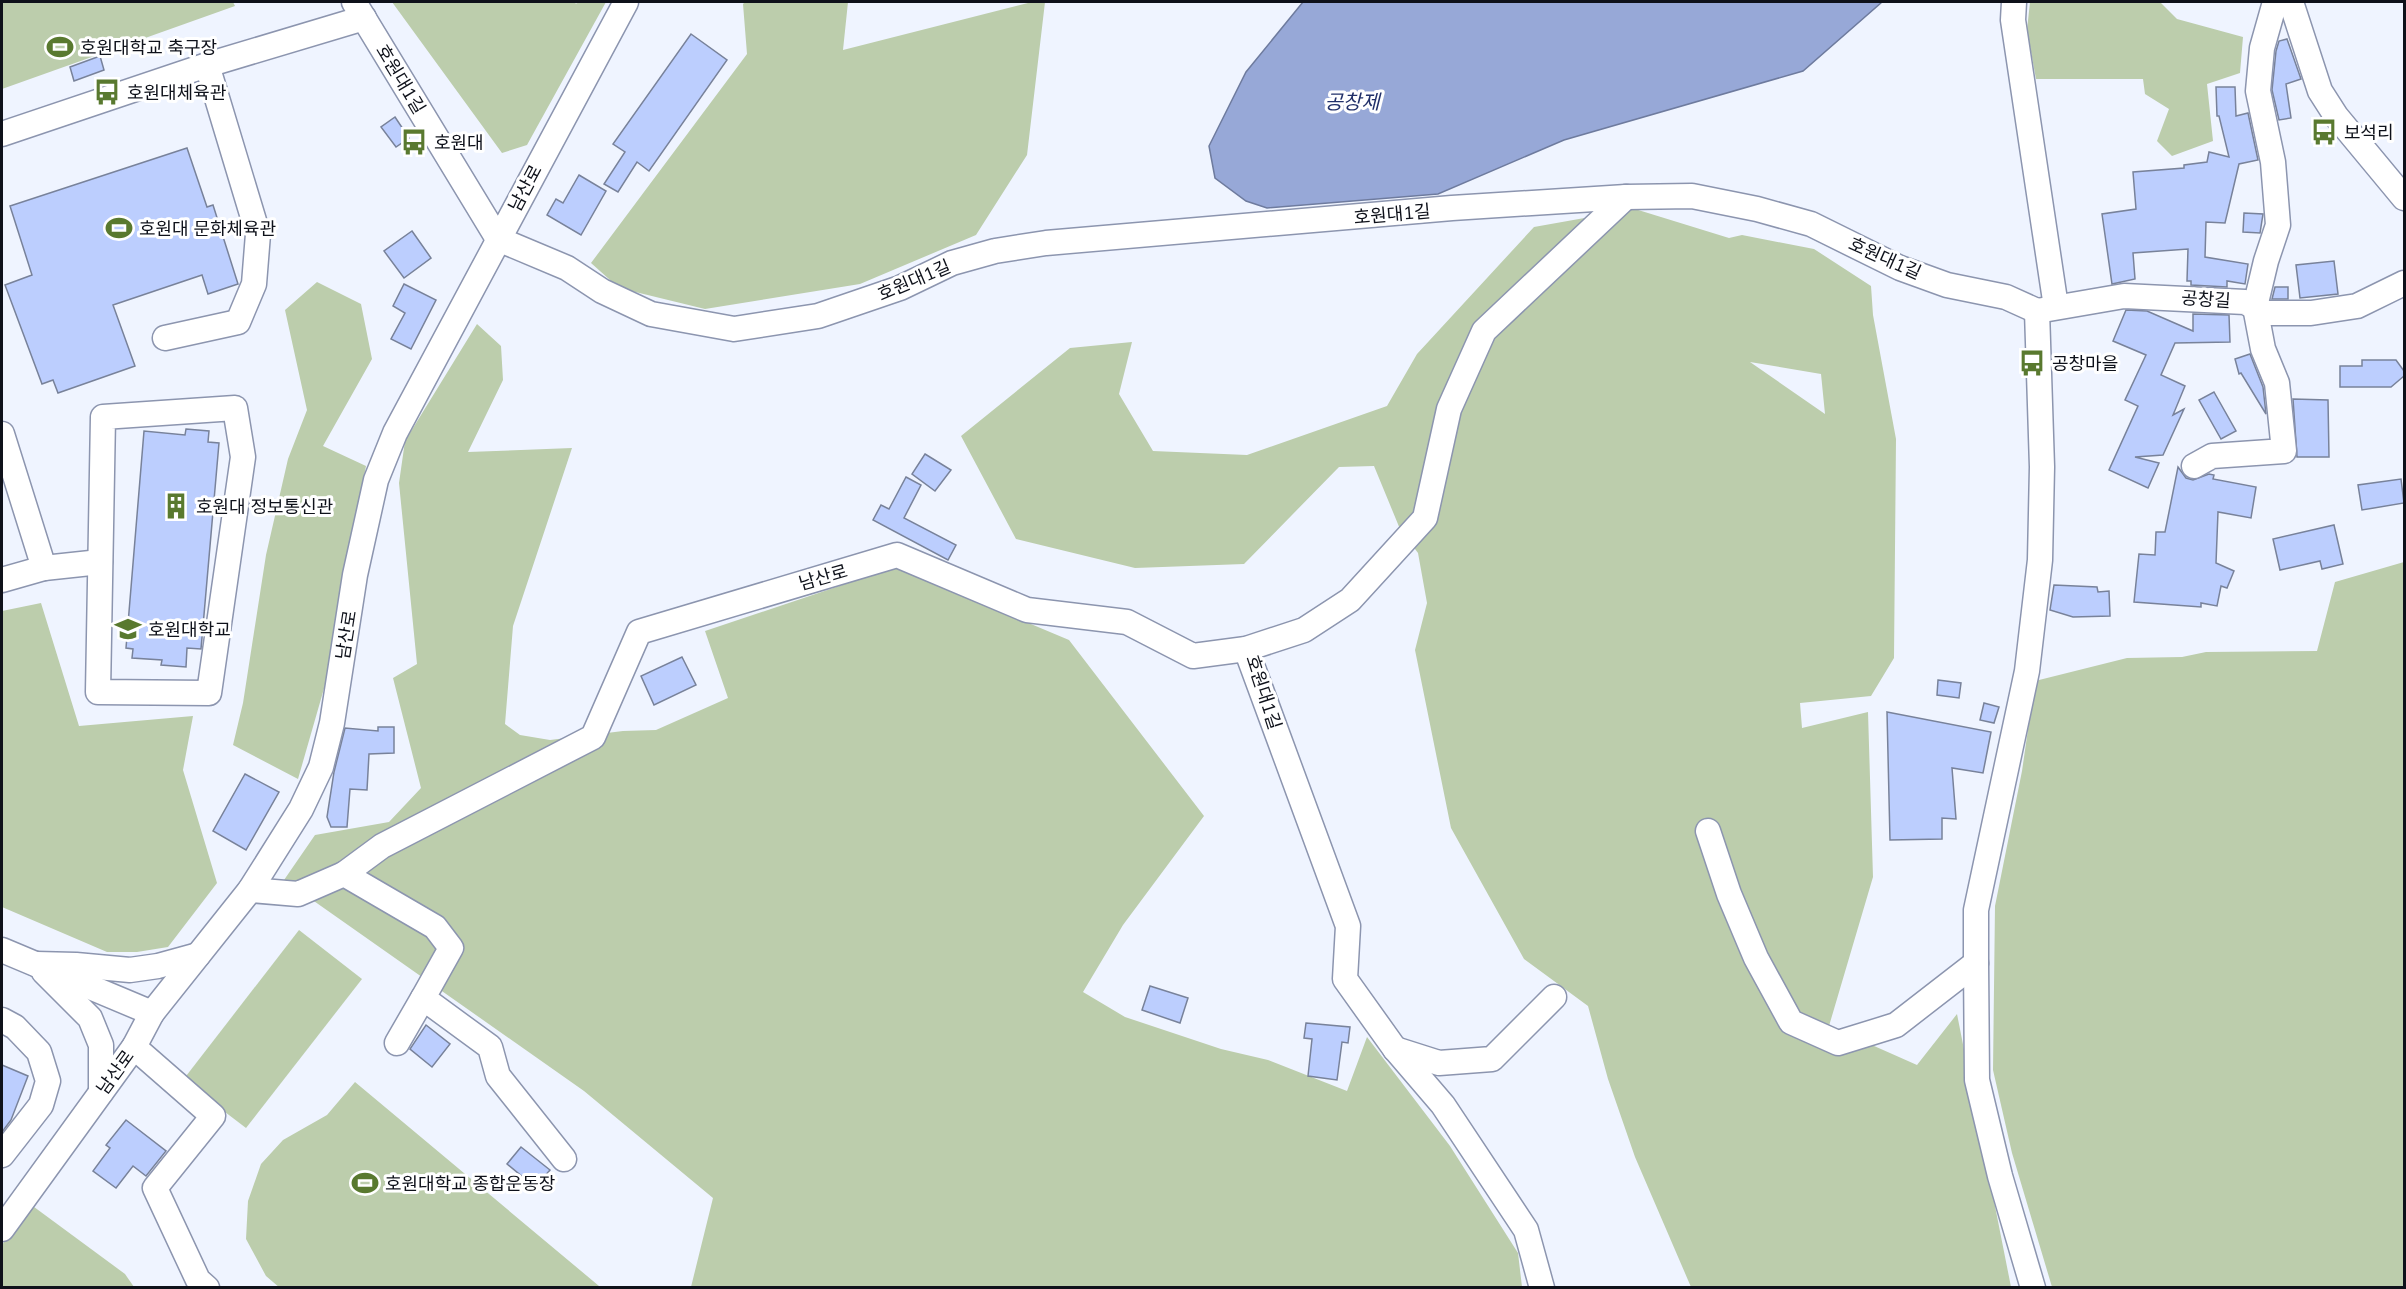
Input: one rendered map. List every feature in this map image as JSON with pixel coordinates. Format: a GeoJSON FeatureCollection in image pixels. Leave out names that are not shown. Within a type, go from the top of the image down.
{"type":"FeatureCollection","features":[{"type":"Feature","properties":{"kind":"street","name":"남산로"},"geometry":{"type":"LineString","coordinates":[[2,1229],[134,1047],[152,1013],[250,890],[295,821],[321,767],[332,723],[355,575],[376,480],[395,433],[626,2]]}},
{"type":"Feature","properties":{"kind":"street"},"geometry":{"type":"LineString","coordinates":[[2014,2],[2013,20],[2047,309],[2040,560],[2027,671],[1976,910],[1977,1080],[2000,1176],[2033,1287]]}},
{"type":"Feature","properties":{"kind":"street"},"geometry":{"type":"LineString","coordinates":[[2194,466],[2212,456],[2284,451],[2277,383],[2263,349],[2255,307],[2266,261],[2278,225],[2273,162],[2258,91],[2262,48],[2275,2]]}},
{"type":"Feature","properties":{"kind":"street"},"geometry":{"type":"LineString","coordinates":[[2291,2],[2320,91],[2336,116],[2404,198]]}},
{"type":"Feature","properties":{"kind":"street","name":"호원대1길"},"geometry":{"type":"LineString","coordinates":[[359,10],[498,238],[567,268],[602,291],[651,315],[734,329],[818,316],[900,288],[952,263],[996,251],[1046,243],[1452,208],[1626,197],[1692,196],[1757,208],[1811,224],[1900,268],[1947,285],[2006,297],[2047,309]]}},
{"type":"Feature","properties":{"kind":"street"},"geometry":{"type":"LineString","coordinates":[[2,134],[207,65],[359,10]]}},
{"type":"Feature","properties":{"kind":"street"},"geometry":{"type":"LineString","coordinates":[[165,338],[238,322],[254,284],[258,234],[207,65]]}},
{"type":"Feature","properties":{"kind":"street","name":"호원대1길"},"geometry":{"type":"LineString","coordinates":[[1395,1049],[1345,979],[1347,926],[1246,649],[1304,630],[1350,600],[1425,518],[1449,409],[1484,331],[1626,197]]}},
{"type":"Feature","properties":{"kind":"street","name":"공창길"},"geometry":{"type":"LineString","coordinates":[[2047,309],[2124,296],[2245,302],[2266,313],[2311,313],[2357,306],[2404,283]]}},
{"type":"Feature","properties":{"kind":"street"},"geometry":{"type":"LineString","coordinates":[[235,408],[243,457],[209,693],[98,692],[100,562],[103,417],[235,408]]}},
{"type":"Feature","properties":{"kind":"street"},"geometry":{"type":"LineString","coordinates":[[2,434],[44,568]]}},
{"type":"Feature","properties":{"kind":"street","name":"남산로"},"geometry":{"type":"LineString","coordinates":[[250,890],[298,894],[344,874],[382,846],[593,737],[639,632],[897,555],[1027,610],[1128,622],[1193,656],[1246,649]]}},
{"type":"Feature","properties":{"kind":"street"},"geometry":{"type":"LineString","coordinates":[[2,580],[44,568],[100,562]]}},
{"type":"Feature","properties":{"kind":"street"},"geometry":{"type":"LineString","coordinates":[[1708,831],[1729,894],[1756,958],[1791,1022],[1838,1043],[1896,1025],[1976,963]]}},
{"type":"Feature","properties":{"kind":"street"},"geometry":{"type":"LineString","coordinates":[[344,874],[435,927],[451,948],[397,1043]]}},
{"type":"Feature","properties":{"kind":"street"},"geometry":{"type":"LineString","coordinates":[[2,950],[152,1013]]}},
{"type":"Feature","properties":{"kind":"street"},"geometry":{"type":"LineString","coordinates":[[36,964],[130,970],[158,966],[198,955]]}},
{"type":"Feature","properties":{"kind":"street"},"geometry":{"type":"LineString","coordinates":[[36,964],[90,1018],[101,1045],[101,1092]]}},
{"type":"Feature","properties":{"kind":"street"},"geometry":{"type":"LineString","coordinates":[[1395,1049],[1439,1063],[1492,1059],[1554,997]]}},
{"type":"Feature","properties":{"kind":"street"},"geometry":{"type":"LineString","coordinates":[[423,998],[490,1047],[498,1076],[564,1159]]}},
{"type":"Feature","properties":{"kind":"street"},"geometry":{"type":"LineString","coordinates":[[2,1020],[15,1027],[39,1053],[48,1081],[41,1105],[2,1155]]}},
{"type":"Feature","properties":{"kind":"street"},"geometry":{"type":"LineString","coordinates":[[134,1047],[213,1116],[155,1188],[198,1280],[207,1287]]}},
{"type":"Feature","properties":{"kind":"street"},"geometry":{"type":"LineString","coordinates":[[1395,1049],[1443,1105],[1526,1230],[1542,1287]]}},
{"type":"Feature","properties":{"kind":"green space","name":"호원대학교 축구장"},"geometry":{"type":"Polygon","coordinates":[[[2,2],[233,2],[235,6],[2,89],[2,2]]]}},
{"type":"Feature","properties":{"kind":"green space"},"geometry":{"type":"Polygon","coordinates":[[[392,2],[577,2],[575,4],[606,2],[527,145],[502,153],[392,2]]]}},
{"type":"Feature","properties":{"kind":"green space"},"geometry":{"type":"Polygon","coordinates":[[[745,2],[848,2],[843,50],[1032,2],[1045,2],[1027,155],[976,235],[860,284],[705,309],[619,288],[591,263],[747,54],[743,4],[745,2]]]}},
{"type":"Feature","properties":{"kind":"green space"},"geometry":{"type":"Polygon","coordinates":[[[2030,2],[2160,2],[2177,19],[2243,37],[2240,73],[2207,84],[2213,141],[2172,156],[2157,141],[2169,109],[2145,94],[2143,79],[2036,79],[2027,30],[2030,2]]]}},
{"type":"Feature","properties":{"kind":"green space"},"geometry":{"type":"Polygon","coordinates":[[[1635,209],[1729,238],[1742,235],[1814,249],[1871,286],[1873,315],[1896,439],[1894,658],[1871,696],[1800,703],[1802,728],[1868,712],[1873,877],[1829,1026],[1917,1065],[1957,1014],[2011,1287],[1691,1287],[1635,1157],[1608,1079],[1588,1006],[1524,959],[1451,828],[1415,650],[1427,603],[1418,553],[1400,529],[1374,466],[1339,467],[1244,564],[1135,568],[1016,539],[961,436],[1070,348],[1132,342],[1119,394],[1153,451],[1247,455],[1387,406],[1417,354],[1534,227],[1635,209]],[[1750,362],[1825,414],[1821,374],[1750,362]]]}},
{"type":"Feature","properties":{"kind":"green space"},"geometry":{"type":"Polygon","coordinates":[[[317,282],[361,304],[372,359],[323,446],[366,466],[325,685],[298,779],[233,745],[243,703],[266,555],[288,459],[307,410],[285,310],[317,282]]]}},
{"type":"Feature","properties":{"kind":"green space"},"geometry":{"type":"Polygon","coordinates":[[[477,324],[501,346],[503,380],[468,452],[572,448],[513,626],[505,724],[520,735],[550,740],[623,731],[656,730],[728,698],[705,631],[896,567],[1069,640],[1204,816],[1123,925],[1083,992],[1125,1017],[1221,1049],[1268,1060],[1347,1091],[1367,1037],[1450,1146],[1518,1253],[1522,1287],[691,1287],[713,1198],[584,1091],[284,880],[315,835],[389,822],[421,788],[393,678],[417,664],[399,483],[405,441],[477,324]]]}},
{"type":"Feature","properties":{"kind":"green space"},"geometry":{"type":"Polygon","coordinates":[[[2404,562],[2404,1287],[2052,1287],[2012,1153],[1993,1070],[1995,906],[2022,771],[2035,681],[2127,658],[2182,657],[2206,652],[2317,651],[2335,582],[2404,562]]]}},
{"type":"Feature","properties":{"kind":"green space"},"geometry":{"type":"Polygon","coordinates":[[[41,603],[79,726],[193,716],[183,770],[217,883],[168,947],[137,952],[107,952],[2,907],[2,611],[41,603]]]}},
{"type":"Feature","properties":{"kind":"green space"},"geometry":{"type":"Polygon","coordinates":[[[299,930],[362,979],[246,1128],[183,1080],[299,930]]]}},
{"type":"Feature","properties":{"kind":"green space","name":"호원대학교 종합운동장"},"geometry":{"type":"Polygon","coordinates":[[[355,1082],[600,1287],[280,1288],[266,1276],[246,1239],[248,1201],[261,1164],[283,1140],[327,1115],[355,1082]]]}},
{"type":"Feature","properties":{"kind":"green space"},"geometry":{"type":"Polygon","coordinates":[[[30,1204],[125,1274],[134,1287],[2,1288],[2,1245],[30,1204]]]}},
{"type":"Feature","properties":{"kind":"water","name":"공창제"},"geometry":{"type":"Polygon","coordinates":[[[1303,2],[1882,2],[1803,71],[1564,140],[1438,194],[1267,208],[1246,201],[1215,178],[1209,146],[1246,72],[1303,2]]]}},
{"type":"Feature","properties":{"kind":"building"},"geometry":{"type":"Polygon","coordinates":[[[691,34],[727,60],[649,171],[637,162],[618,192],[604,184],[625,152],[613,144],[691,34]]]}},
{"type":"Feature","properties":{"kind":"building"},"geometry":{"type":"Polygon","coordinates":[[[2287,39],[2301,79],[2286,84],[2291,118],[2279,120],[2272,90],[2276,51],[2279,41],[2287,39]]]}},
{"type":"Feature","properties":{"kind":"building"},"geometry":{"type":"Polygon","coordinates":[[[100,56],[104,70],[74,81],[70,67],[100,56]]]}},
{"type":"Feature","properties":{"kind":"building"},"geometry":{"type":"Polygon","coordinates":[[[2216,87],[2235,87],[2236,116],[2248,113],[2258,160],[2239,164],[2225,223],[2206,222],[2205,257],[2248,264],[2245,284],[2227,281],[2227,287],[2191,285],[2191,281],[2187,281],[2188,249],[2133,253],[2135,279],[2112,284],[2102,214],[2136,209],[2133,172],[2184,168],[2184,165],[2207,162],[2209,152],[2229,157],[2219,116],[2217,116],[2216,87]]]}},
{"type":"Feature","properties":{"kind":"building"},"geometry":{"type":"Polygon","coordinates":[[[395,117],[409,138],[396,147],[381,127],[395,117]]]}},
{"type":"Feature","properties":{"kind":"building","name":"호원대 문화체육관"},"geometry":{"type":"Polygon","coordinates":[[[187,148],[207,207],[213,205],[238,284],[208,294],[202,275],[113,305],[135,366],[58,393],[53,380],[42,384],[5,285],[32,275],[10,206],[187,148]]]}},
{"type":"Feature","properties":{"kind":"building"},"geometry":{"type":"Polygon","coordinates":[[[579,175],[606,191],[581,235],[547,215],[556,199],[563,203],[579,175]]]}},
{"type":"Feature","properties":{"kind":"building"},"geometry":{"type":"Polygon","coordinates":[[[2244,213],[2263,214],[2260,233],[2243,232],[2244,213]]]}},
{"type":"Feature","properties":{"kind":"building"},"geometry":{"type":"Polygon","coordinates":[[[412,231],[431,258],[404,278],[384,251],[412,231]]]}},
{"type":"Feature","properties":{"kind":"building"},"geometry":{"type":"Polygon","coordinates":[[[2334,261],[2338,294],[2300,298],[2296,265],[2334,261]]]}},
{"type":"Feature","properties":{"kind":"building"},"geometry":{"type":"Polygon","coordinates":[[[404,284],[436,300],[411,349],[391,339],[405,313],[393,306],[404,284]]]}},
{"type":"Feature","properties":{"kind":"building"},"geometry":{"type":"Polygon","coordinates":[[[2275,287],[2288,287],[2288,299],[2272,299],[2275,287]]]}},
{"type":"Feature","properties":{"kind":"building"},"geometry":{"type":"Polygon","coordinates":[[[2126,310],[2147,311],[2193,331],[2193,314],[2229,315],[2230,342],[2175,343],[2161,375],[2185,386],[2173,415],[2184,409],[2163,455],[2135,457],[2159,463],[2148,488],[2109,470],[2138,406],[2125,400],[2146,355],[2113,341],[2126,310]]]}},
{"type":"Feature","properties":{"kind":"building"},"geometry":{"type":"Polygon","coordinates":[[[2250,354],[2263,387],[2266,414],[2241,373],[2239,374],[2235,359],[2250,354]]]}},
{"type":"Feature","properties":{"kind":"building"},"geometry":{"type":"Polygon","coordinates":[[[2362,360],[2396,360],[2404,371],[2404,376],[2391,387],[2340,387],[2340,366],[2362,366],[2362,360]]]}},
{"type":"Feature","properties":{"kind":"building"},"geometry":{"type":"Polygon","coordinates":[[[2214,392],[2236,431],[2221,439],[2199,400],[2214,392]]]}},
{"type":"Feature","properties":{"kind":"building"},"geometry":{"type":"Polygon","coordinates":[[[2293,399],[2328,400],[2329,457],[2297,457],[2293,399]]]}},
{"type":"Feature","properties":{"kind":"building","name":"호원대 정보통신관"},"geometry":{"type":"Polygon","coordinates":[[[186,429],[209,431],[208,442],[219,443],[201,649],[187,648],[186,667],[161,665],[162,660],[132,658],[133,649],[126,648],[144,431],[185,435],[186,429]]]}},
{"type":"Feature","properties":{"kind":"building"},"geometry":{"type":"Polygon","coordinates":[[[925,454],[951,470],[935,491],[912,474],[925,454]]]}},
{"type":"Feature","properties":{"kind":"building"},"geometry":{"type":"Polygon","coordinates":[[[2178,467],[2186,478],[2193,480],[2209,474],[2214,475],[2213,479],[2256,487],[2251,518],[2218,512],[2216,563],[2234,571],[2227,588],[2221,586],[2217,606],[2201,603],[2201,607],[2134,602],[2139,554],[2155,555],[2156,532],[2165,532],[2178,467]]]}},
{"type":"Feature","properties":{"kind":"building"},"geometry":{"type":"Polygon","coordinates":[[[906,477],[921,485],[904,518],[956,545],[948,560],[873,520],[881,505],[889,509],[906,477]]]}},
{"type":"Feature","properties":{"kind":"building"},"geometry":{"type":"Polygon","coordinates":[[[2401,479],[2404,503],[2362,510],[2358,485],[2401,479]]]}},
{"type":"Feature","properties":{"kind":"building"},"geometry":{"type":"Polygon","coordinates":[[[2334,525],[2343,564],[2322,569],[2320,561],[2280,570],[2273,539],[2334,525]]]}},
{"type":"Feature","properties":{"kind":"building"},"geometry":{"type":"Polygon","coordinates":[[[2054,585],[2097,587],[2098,592],[2109,591],[2110,616],[2073,617],[2050,610],[2054,585]]]}},
{"type":"Feature","properties":{"kind":"building"},"geometry":{"type":"Polygon","coordinates":[[[682,657],[696,685],[654,705],[641,676],[682,657]]]}},
{"type":"Feature","properties":{"kind":"building"},"geometry":{"type":"Polygon","coordinates":[[[1938,680],[1961,683],[1959,698],[1937,695],[1938,680]]]}},
{"type":"Feature","properties":{"kind":"building"},"geometry":{"type":"Polygon","coordinates":[[[1984,703],[1999,707],[1994,723],[1980,720],[1984,703]]]}},
{"type":"Feature","properties":{"kind":"building"},"geometry":{"type":"Polygon","coordinates":[[[1887,712],[1991,732],[1983,773],[1952,768],[1956,819],[1942,818],[1942,839],[1890,840],[1887,712]]]}},
{"type":"Feature","properties":{"kind":"building"},"geometry":{"type":"Polygon","coordinates":[[[378,727],[394,727],[394,753],[369,754],[367,790],[350,789],[347,827],[331,827],[327,817],[334,772],[345,728],[378,731],[378,727]]]}},
{"type":"Feature","properties":{"kind":"building"},"geometry":{"type":"Polygon","coordinates":[[[245,774],[279,792],[246,850],[213,831],[245,774]]]}},
{"type":"Feature","properties":{"kind":"building"},"geometry":{"type":"Polygon","coordinates":[[[1150,986],[1188,998],[1180,1023],[1142,1010],[1150,986]]]}},
{"type":"Feature","properties":{"kind":"building"},"geometry":{"type":"Polygon","coordinates":[[[1306,1023],[1350,1027],[1348,1043],[1342,1042],[1337,1080],[1308,1076],[1312,1039],[1304,1038],[1306,1023]]]}},
{"type":"Feature","properties":{"kind":"building"},"geometry":{"type":"Polygon","coordinates":[[[426,1025],[450,1044],[432,1067],[410,1049],[426,1025]]]}},
{"type":"Feature","properties":{"kind":"building"},"geometry":{"type":"Polygon","coordinates":[[[2,1065],[28,1076],[11,1120],[2,1132],[2,1065]]]}},
{"type":"Feature","properties":{"kind":"building"},"geometry":{"type":"Polygon","coordinates":[[[126,1120],[166,1151],[146,1176],[133,1166],[116,1188],[93,1171],[110,1148],[106,1145],[126,1120]]]}},
{"type":"Feature","properties":{"kind":"building"},"geometry":{"type":"Polygon","coordinates":[[[521,1147],[550,1170],[535,1187],[507,1164],[521,1147]]]}},
{"type":"Feature","properties":{"kind":"place","name":"호원대학교 축구장"},"geometry":{"type":"Point","coordinates":[60,47]}},
{"type":"Feature","properties":{"kind":"place","name":"호원대체육관"},"geometry":{"type":"Point","coordinates":[107,92]}},
{"type":"Feature","properties":{"kind":"place","name":"보석리"},"geometry":{"type":"Point","coordinates":[2324,132]}},
{"type":"Feature","properties":{"kind":"place","name":"호원대"},"geometry":{"type":"Point","coordinates":[414,142]}},
{"type":"Feature","properties":{"kind":"place","name":"호원대 문화체육관"},"geometry":{"type":"Point","coordinates":[119,228]}},
{"type":"Feature","properties":{"kind":"place","name":"공창마을"},"geometry":{"type":"Point","coordinates":[2032,363]}},
{"type":"Feature","properties":{"kind":"place","name":"호원대 정보통신관"},"geometry":{"type":"Point","coordinates":[176,506]}},
{"type":"Feature","properties":{"kind":"place","name":"호원대학교"},"geometry":{"type":"Point","coordinates":[128,629]}},
{"type":"Feature","properties":{"kind":"place","name":"호원대학교 종합운동장"},"geometry":{"type":"Point","coordinates":[365,1183]}}]}
